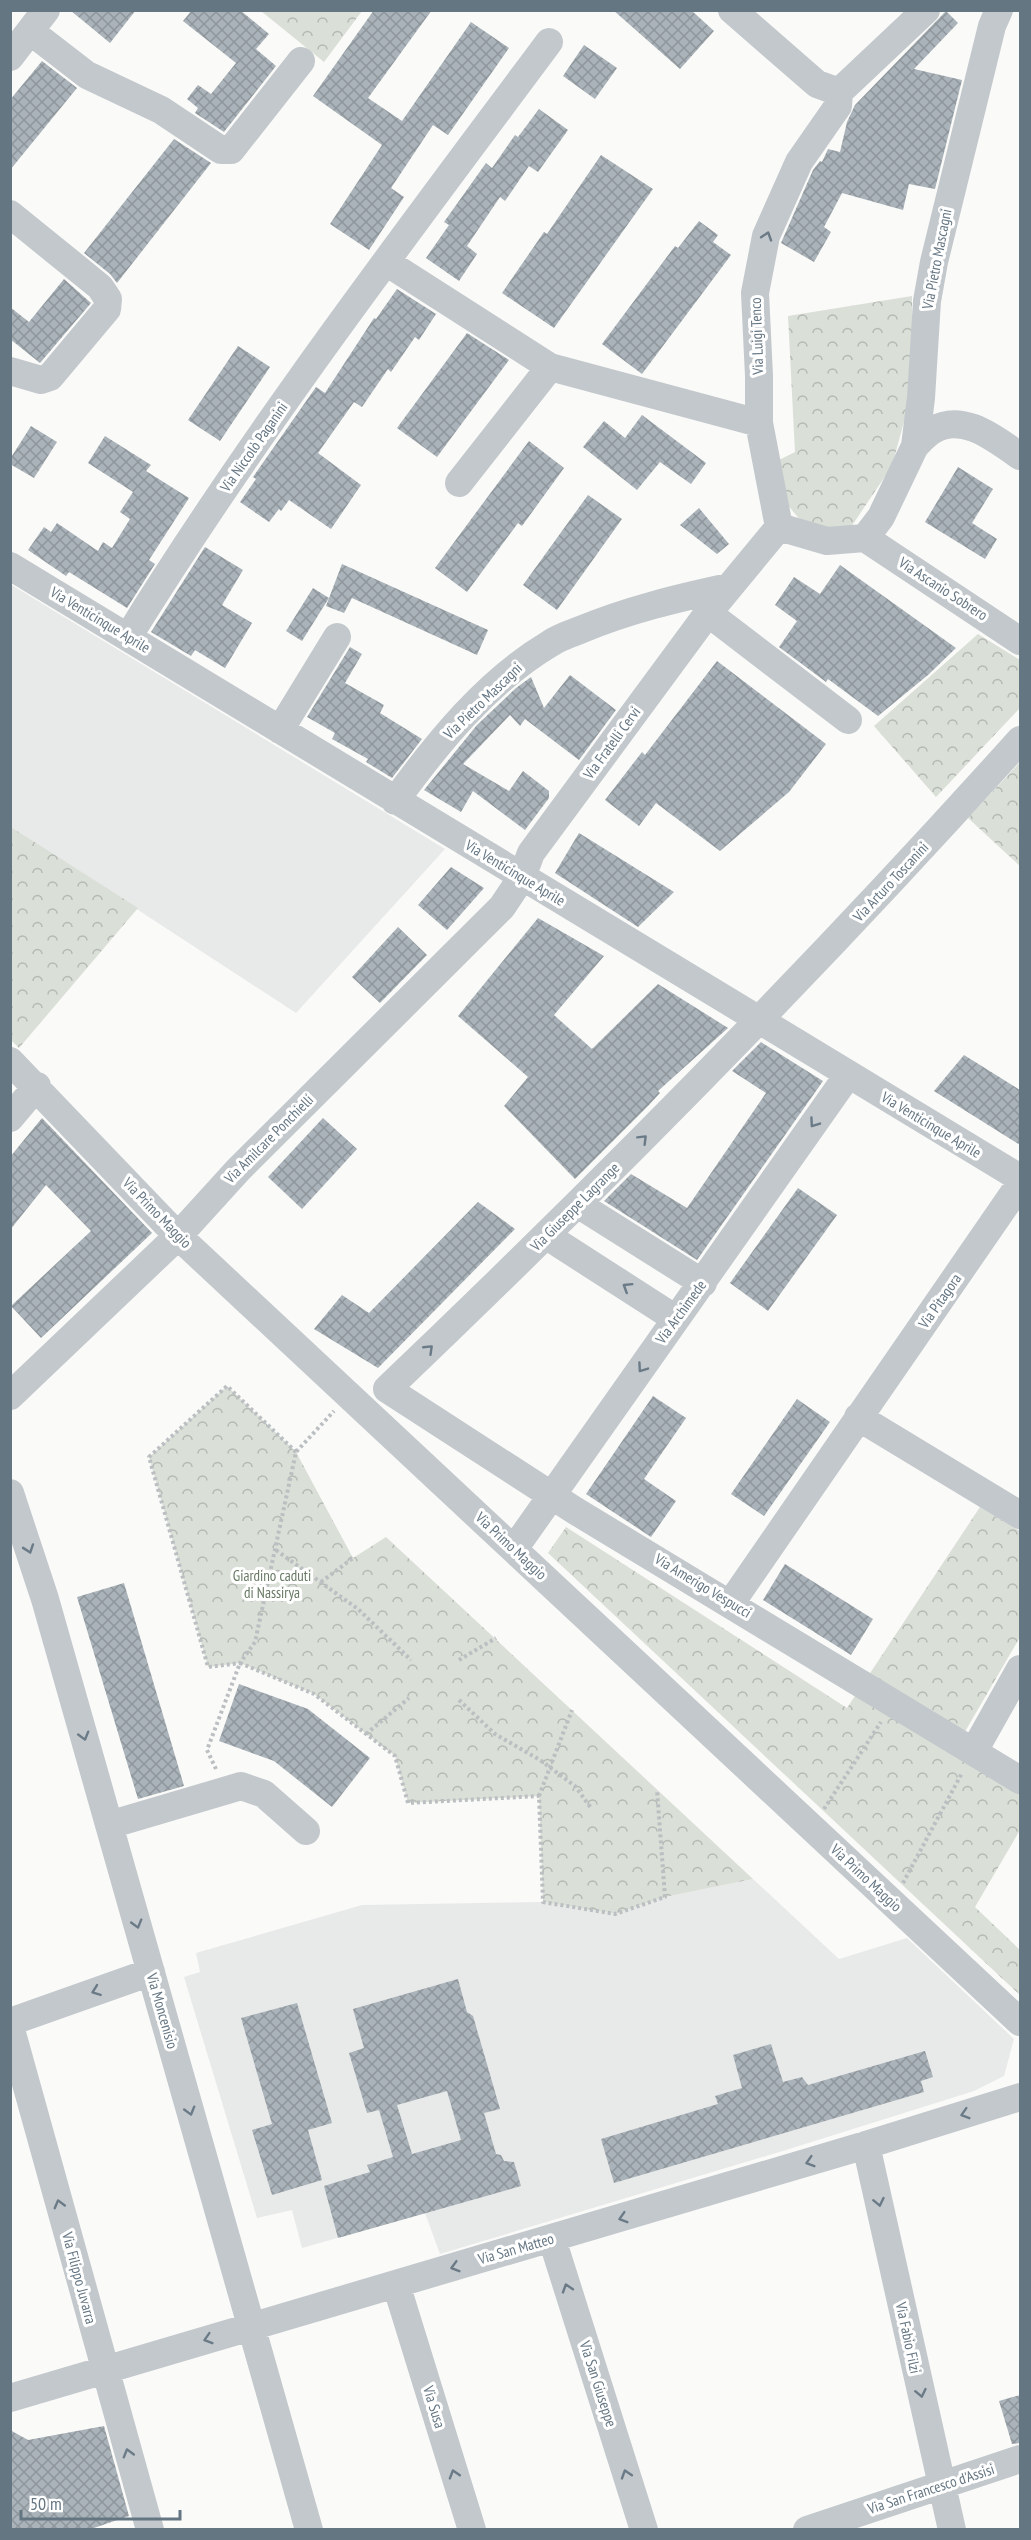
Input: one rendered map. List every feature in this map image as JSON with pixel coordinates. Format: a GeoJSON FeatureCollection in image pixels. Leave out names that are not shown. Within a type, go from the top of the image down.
{"type":"FeatureCollection","features":[{"type":"Feature","properties":{"kind":"street"},"geometry":{"type":"LineString","coordinates":[[732,10],[817,84],[839,92]]}},
{"type":"Feature","properties":{"kind":"street","name":"Via Luigi Tenco"},"geometry":{"type":"LineString","coordinates":[[779,527],[759,423],[755,293],[766,236],[798,162],[838,106],[839,92],[926,10]]}},
{"type":"Feature","properties":{"kind":"street","name":"Via Pietro Mascagni"},"geometry":{"type":"LineString","coordinates":[[865,538],[881,518],[915,446],[921,398],[927,301],[934,262],[992,26],[999,10]]}},
{"type":"Feature","properties":{"kind":"street"},"geometry":{"type":"LineString","coordinates":[[10,57],[38,21],[87,75],[161,110],[222,150],[231,150],[301,61]]}},
{"type":"Feature","properties":{"kind":"street","name":"Via Niccolò Paganini"},"geometry":{"type":"LineString","coordinates":[[128,637],[221,492],[386,262],[549,42]]}},
{"type":"Feature","properties":{"kind":"street"},"geometry":{"type":"LineString","coordinates":[[10,214],[100,287],[108,299],[106,309],[50,377],[41,380],[10,371]]}},
{"type":"Feature","properties":{"kind":"street"},"geometry":{"type":"LineString","coordinates":[[386,262],[550,368],[759,423]]}},
{"type":"Feature","properties":{"kind":"street"},"geometry":{"type":"LineString","coordinates":[[459,483],[550,368]]}},
{"type":"Feature","properties":{"kind":"street"},"geometry":{"type":"LineString","coordinates":[[915,446],[933,430],[958,424],[979,429],[1020,456]]}},
{"type":"Feature","properties":{"kind":"street"},"geometry":{"type":"LineString","coordinates":[[779,527],[827,541],[865,538]]}},
{"type":"Feature","properties":{"kind":"street","name":"Via Fratelli Cervi"},"geometry":{"type":"LineString","coordinates":[[522,877],[531,853],[708,613],[764,548],[779,527]]}},
{"type":"Feature","properties":{"kind":"street","name":"Via Ascanio Sobrero"},"geometry":{"type":"LineString","coordinates":[[865,538],[1020,640]]}},
{"type":"Feature","properties":{"kind":"street","name":"Via Venticinque Aprile"},"geometry":{"type":"LineString","coordinates":[[10,566],[1020,1178]]}},
{"type":"Feature","properties":{"kind":"street","name":"Via Pietro Mascagni"},"geometry":{"type":"LineString","coordinates":[[395,801],[429,754],[467,713],[508,672],[552,642],[605,619],[665,601],[729,586]]}},
{"type":"Feature","properties":{"kind":"street"},"geometry":{"type":"LineString","coordinates":[[708,613],[848,720]]}},
{"type":"Feature","properties":{"kind":"street"},"geometry":{"type":"LineString","coordinates":[[280,730],[337,637]]}},
{"type":"Feature","properties":{"kind":"street","name":"Via Arturo Toscanini"},"geometry":{"type":"LineString","coordinates":[[759,1021],[1020,740]]}},
{"type":"Feature","properties":{"kind":"street","name":"Via Amilcare Ponchielli"},"geometry":{"type":"LineString","coordinates":[[10,1396],[178,1236],[238,1170],[502,907],[522,877]]}},
{"type":"Feature","properties":{"kind":"street","name":"Via Giuseppe Lagrange"},"geometry":{"type":"LineString","coordinates":[[387,1389],[579,1205],[759,1021]]}},
{"type":"Feature","properties":{"kind":"street","name":"Via Primo Maggio"},"geometry":{"type":"LineString","coordinates":[[10,1061],[37,1086],[178,1236],[1020,2022]]}},
{"type":"Feature","properties":{"kind":"street","name":"Via Archimede"},"geometry":{"type":"LineString","coordinates":[[514,1550],[848,1075]]}},
{"type":"Feature","properties":{"kind":"street"},"geometry":{"type":"LineString","coordinates":[[10,1118],[37,1086]]}},
{"type":"Feature","properties":{"kind":"street","name":"Via Pitagora"},"geometry":{"type":"LineString","coordinates":[[731,1603],[1020,1184]]}},
{"type":"Feature","properties":{"kind":"street"},"geometry":{"type":"LineString","coordinates":[[579,1205],[703,1283]]}},
{"type":"Feature","properties":{"kind":"street"},"geometry":{"type":"LineString","coordinates":[[547,1236],[676,1319]]}},
{"type":"Feature","properties":{"kind":"street","name":"Via Amerigo Vespucci"},"geometry":{"type":"LineString","coordinates":[[387,1389],[553,1496],[1020,1780]]}},
{"type":"Feature","properties":{"kind":"street"},"geometry":{"type":"LineString","coordinates":[[858,1417],[1020,1515]]}},
{"type":"Feature","properties":{"kind":"street","name":"Via Moncenisio"},"geometry":{"type":"LineString","coordinates":[[10,1493],[45,1599],[309,2529]]}},
{"type":"Feature","properties":{"kind":"street"},"geometry":{"type":"LineString","coordinates":[[974,1751],[1020,1669]]}},
{"type":"Feature","properties":{"kind":"street"},"geometry":{"type":"LineString","coordinates":[[109,1825],[241,1786],[264,1794],[306,1831]]}},
{"type":"Feature","properties":{"kind":"street"},"geometry":{"type":"LineString","coordinates":[[10,2024],[151,1972]]}},
{"type":"Feature","properties":{"kind":"street","name":"Via Filippo Juvarra"},"geometry":{"type":"LineString","coordinates":[[10,2024],[150,2529]]}},
{"type":"Feature","properties":{"kind":"street","name":"Via San Matteo"},"geometry":{"type":"LineString","coordinates":[[10,2398],[552,2239],[1020,2097]]}},
{"type":"Feature","properties":{"kind":"street","name":"Via Fabio Filzi"},"geometry":{"type":"LineString","coordinates":[[866,2145],[952,2529]]}},
{"type":"Feature","properties":{"kind":"street","name":"Via San Giuseppe"},"geometry":{"type":"LineString","coordinates":[[552,2239],[644,2529]]}},
{"type":"Feature","properties":{"kind":"street","name":"Via Susa"},"geometry":{"type":"LineString","coordinates":[[396,2284],[472,2529]]}},
{"type":"Feature","properties":{"kind":"street","name":"Via San Francesco d'Assisi"},"geometry":{"type":"LineString","coordinates":[[807,2529],[1020,2459]]}},
{"type":"Feature","properties":{"kind":"path"},"geometry":{"type":"LineString","coordinates":[[296,1452],[226,1386],[149,1457],[208,1667],[240,1663],[314,1694],[395,1756],[408,1803],[540,1796]]}},
{"type":"Feature","properties":{"kind":"path"},"geometry":{"type":"LineString","coordinates":[[226,1789],[207,1750],[240,1663],[255,1642],[259,1631],[296,1452],[349,1395]]}},
{"type":"Feature","properties":{"kind":"path"},"geometry":{"type":"LineString","coordinates":[[276,1550],[358,1609],[411,1660]]}},
{"type":"Feature","properties":{"kind":"path"},"geometry":{"type":"LineString","coordinates":[[321,1582],[353,1558]]}},
{"type":"Feature","properties":{"kind":"path"},"geometry":{"type":"LineString","coordinates":[[459,1660],[496,1638]]}},
{"type":"Feature","properties":{"kind":"path"},"geometry":{"type":"LineString","coordinates":[[366,1734],[409,1698]]}},
{"type":"Feature","properties":{"kind":"path"},"geometry":{"type":"LineString","coordinates":[[459,1700],[495,1734],[549,1766],[575,1786],[591,1808]]}},
{"type":"Feature","properties":{"kind":"path"},"geometry":{"type":"LineString","coordinates":[[818,1818],[894,1702]]}},
{"type":"Feature","properties":{"kind":"path"},"geometry":{"type":"LineString","coordinates":[[572,1710],[549,1766],[540,1796],[543,1902],[615,1914],[665,1897],[657,1790]]}},
{"type":"Feature","properties":{"kind":"path"},"geometry":{"type":"LineString","coordinates":[[893,1903],[974,1751]]}},
{"type":"Feature","properties":{"kind":"shaded area"},"geometry":{"type":"Polygon","coordinates":[[[10,584],[445,849],[296,1013],[11,827],[10,584]]]}},
{"type":"Feature","properties":{"kind":"shaded area"},"geometry":{"type":"Polygon","coordinates":[[[753,1879],[839,1959],[907,1938],[1014,2039],[1004,2076],[974,2091],[440,2254],[425,2213],[302,2248],[292,2210],[257,2218],[184,1977],[200,1972],[196,1953],[362,1905],[543,1902],[615,1914],[665,1897],[753,1879]]]}},
{"type":"Feature","properties":{"kind":"green space"},"geometry":{"type":"Polygon","coordinates":[[[261,11],[362,11],[324,62],[261,11]]]}},
{"type":"Feature","properties":{"kind":"green space"},"geometry":{"type":"Polygon","coordinates":[[[912,296],[912,392],[892,466],[847,533],[801,521],[782,498],[773,463],[795,452],[788,316],[912,296]]]}},
{"type":"Feature","properties":{"kind":"green space"},"geometry":{"type":"Polygon","coordinates":[[[978,634],[1020,660],[1020,708],[936,797],[874,726],[978,634]]]}},
{"type":"Feature","properties":{"kind":"green space"},"geometry":{"type":"Polygon","coordinates":[[[1020,762],[1020,866],[968,818],[1020,762]]]}},
{"type":"Feature","properties":{"kind":"green space"},"geometry":{"type":"Polygon","coordinates":[[[11,827],[138,908],[19,1048],[10,1039],[11,827]]]}},
{"type":"Feature","properties":{"kind":"green space","name":"Giardino caduti di Nassirya"},"geometry":{"type":"Polygon","coordinates":[[[227,1386],[296,1452],[353,1558],[386,1537],[753,1879],[665,1897],[615,1914],[543,1902],[539,1796],[408,1803],[395,1756],[314,1694],[240,1663],[208,1667],[149,1457],[227,1386]]]}},
{"type":"Feature","properties":{"kind":"green space"},"geometry":{"type":"Polygon","coordinates":[[[980,1507],[1020,1531],[1020,1637],[952,1754],[1020,1793],[1020,1830],[975,1907],[1020,1950],[1020,1995],[548,1553],[566,1527],[847,1708],[980,1507]]]}},
{"type":"Feature","properties":{"kind":"building"},"geometry":{"type":"Polygon","coordinates":[[[70,10],[136,10],[110,43],[70,10]]]}},
{"type":"Feature","properties":{"kind":"building"},"geometry":{"type":"Polygon","coordinates":[[[192,10],[240,10],[269,34],[256,49],[276,66],[224,132],[195,113],[198,108],[187,99],[198,85],[211,94],[236,63],[183,21],[192,10]]]}},
{"type":"Feature","properties":{"kind":"building"},"geometry":{"type":"Polygon","coordinates":[[[374,10],[432,10],[368,98],[402,121],[471,22],[509,48],[448,135],[433,125],[391,188],[404,197],[369,250],[330,224],[382,145],[313,96],[374,10]]]}},
{"type":"Feature","properties":{"kind":"building"},"geometry":{"type":"Polygon","coordinates":[[[613,10],[691,10],[714,31],[680,69],[613,10]]]}},
{"type":"Feature","properties":{"kind":"building"},"geometry":{"type":"Polygon","coordinates":[[[946,11],[958,23],[914,69],[962,80],[935,189],[909,184],[903,210],[842,193],[824,227],[831,232],[814,262],[781,243],[813,170],[820,161],[822,162],[828,149],[840,152],[847,122],[855,105],[946,11]]]}},
{"type":"Feature","properties":{"kind":"building"},"geometry":{"type":"Polygon","coordinates":[[[584,45],[617,68],[595,99],[563,76],[584,45]]]}},
{"type":"Feature","properties":{"kind":"building"},"geometry":{"type":"Polygon","coordinates":[[[42,61],[77,88],[10,170],[10,100],[42,61]]]}},
{"type":"Feature","properties":{"kind":"building"},"geometry":{"type":"Polygon","coordinates":[[[539,109],[568,130],[538,172],[529,166],[505,201],[500,197],[467,246],[477,254],[459,281],[426,258],[449,225],[444,222],[486,163],[492,168],[515,135],[518,137],[539,109]]]}},
{"type":"Feature","properties":{"kind":"building"},"geometry":{"type":"Polygon","coordinates":[[[174,139],[211,163],[117,283],[110,274],[84,253],[174,139]]]}},
{"type":"Feature","properties":{"kind":"building"},"geometry":{"type":"Polygon","coordinates":[[[601,155],[653,189],[554,328],[502,293],[544,232],[547,234],[601,155]]]}},
{"type":"Feature","properties":{"kind":"building"},"geometry":{"type":"Polygon","coordinates":[[[699,221],[718,235],[713,242],[731,255],[642,374],[602,344],[675,246],[678,248],[699,221]]]}},
{"type":"Feature","properties":{"kind":"building"},"geometry":{"type":"Polygon","coordinates":[[[64,279],[91,303],[40,363],[10,339],[10,307],[29,322],[64,279]]]}},
{"type":"Feature","properties":{"kind":"building"},"geometry":{"type":"Polygon","coordinates":[[[397,289],[436,314],[419,340],[415,337],[391,372],[388,369],[362,407],[354,402],[318,453],[361,485],[331,529],[289,500],[269,522],[240,502],[256,479],[253,477],[316,387],[325,393],[374,318],[376,319],[397,289]]]}},
{"type":"Feature","properties":{"kind":"building"},"geometry":{"type":"Polygon","coordinates":[[[467,333],[509,360],[437,457],[397,428],[467,333]]]}},
{"type":"Feature","properties":{"kind":"building"},"geometry":{"type":"Polygon","coordinates":[[[238,346],[270,367],[220,441],[188,420],[238,346]]]}},
{"type":"Feature","properties":{"kind":"building"},"geometry":{"type":"Polygon","coordinates":[[[642,415],[706,463],[691,484],[660,462],[637,490],[583,447],[604,421],[625,438],[642,415]]]}},
{"type":"Feature","properties":{"kind":"building"},"geometry":{"type":"Polygon","coordinates":[[[31,426],[57,442],[34,478],[10,464],[10,459],[31,426]]]}},
{"type":"Feature","properties":{"kind":"building"},"geometry":{"type":"Polygon","coordinates":[[[105,436],[151,465],[146,471],[189,498],[149,560],[155,564],[127,608],[69,572],[66,576],[28,550],[44,527],[51,532],[57,523],[98,551],[103,542],[112,548],[130,519],[120,512],[133,492],[88,463],[105,436]]]}},
{"type":"Feature","properties":{"kind":"building"},"geometry":{"type":"Polygon","coordinates":[[[529,441],[564,468],[522,526],[518,523],[467,592],[435,568],[529,441]]]}},
{"type":"Feature","properties":{"kind":"building"},"geometry":{"type":"Polygon","coordinates":[[[958,467],[993,489],[972,523],[997,539],[985,559],[925,522],[958,467]]]}},
{"type":"Feature","properties":{"kind":"building"},"geometry":{"type":"Polygon","coordinates":[[[588,495],[622,519],[557,610],[523,585],[588,495]]]}},
{"type":"Feature","properties":{"kind":"building"},"geometry":{"type":"Polygon","coordinates":[[[699,508],[729,544],[717,554],[680,525],[699,508]]]}},
{"type":"Feature","properties":{"kind":"building"},"geometry":{"type":"Polygon","coordinates":[[[205,547],[243,570],[222,605],[252,623],[225,668],[195,650],[191,656],[151,632],[205,547]]]}},
{"type":"Feature","properties":{"kind":"building"},"geometry":{"type":"Polygon","coordinates":[[[342,564],[488,630],[477,655],[352,598],[344,613],[326,606],[342,564]]]}},
{"type":"Feature","properties":{"kind":"building"},"geometry":{"type":"Polygon","coordinates":[[[840,565],[956,648],[928,675],[878,716],[828,679],[826,682],[779,647],[797,621],[775,605],[794,577],[820,594],[840,565]]]}},
{"type":"Feature","properties":{"kind":"building"},"geometry":{"type":"Polygon","coordinates":[[[313,588],[329,598],[302,641],[286,631],[313,588]]]}},
{"type":"Feature","properties":{"kind":"building"},"geometry":{"type":"Polygon","coordinates":[[[350,647],[362,654],[345,683],[384,705],[380,713],[422,739],[392,778],[366,762],[368,759],[332,739],[335,733],[307,717],[350,647]]]}},
{"type":"Feature","properties":{"kind":"building"},"geometry":{"type":"Polygon","coordinates":[[[717,661],[826,744],[789,792],[720,851],[656,803],[639,826],[605,800],[642,752],[645,755],[717,661]]]}},
{"type":"Feature","properties":{"kind":"building"},"geometry":{"type":"Polygon","coordinates":[[[570,675],[616,710],[579,760],[525,719],[520,726],[510,715],[463,764],[509,791],[523,771],[549,791],[549,798],[525,830],[473,791],[461,812],[424,790],[477,725],[516,688],[531,677],[544,708],[570,675]]]}},
{"type":"Feature","properties":{"kind":"building"},"geometry":{"type":"Polygon","coordinates":[[[579,833],[674,892],[638,927],[555,873],[579,833]]]}},
{"type":"Feature","properties":{"kind":"building"},"geometry":{"type":"Polygon","coordinates":[[[451,867],[484,888],[447,930],[418,905],[451,867]]]}},
{"type":"Feature","properties":{"kind":"building"},"geometry":{"type":"Polygon","coordinates":[[[538,918],[604,956],[554,1015],[592,1049],[658,984],[728,1028],[658,1091],[660,1093],[648,1106],[575,1179],[504,1106],[528,1077],[458,1016],[538,918]]]}},
{"type":"Feature","properties":{"kind":"building"},"geometry":{"type":"Polygon","coordinates":[[[398,927],[427,955],[380,1003],[352,977],[398,927]]]}},
{"type":"Feature","properties":{"kind":"building"},"geometry":{"type":"Polygon","coordinates":[[[761,1042],[823,1081],[697,1260],[604,1201],[631,1174],[687,1208],[766,1093],[732,1071],[761,1042]]]}},
{"type":"Feature","properties":{"kind":"building"},"geometry":{"type":"Polygon","coordinates":[[[964,1055],[1020,1090],[1020,1145],[934,1091],[964,1055]]]}},
{"type":"Feature","properties":{"kind":"building"},"geometry":{"type":"Polygon","coordinates":[[[42,1118],[152,1233],[41,1338],[11,1306],[91,1231],[46,1185],[10,1230],[10,1157],[42,1118]]]}},
{"type":"Feature","properties":{"kind":"building"},"geometry":{"type":"Polygon","coordinates":[[[323,1118],[357,1149],[302,1209],[268,1177],[323,1118]]]}},
{"type":"Feature","properties":{"kind":"building"},"geometry":{"type":"Polygon","coordinates":[[[798,1188],[837,1215],[768,1311],[730,1283],[798,1188]]]}},
{"type":"Feature","properties":{"kind":"building"},"geometry":{"type":"Polygon","coordinates":[[[478,1202],[515,1229],[378,1368],[314,1329],[342,1295],[369,1313],[478,1202]]]}},
{"type":"Feature","properties":{"kind":"building"},"geometry":{"type":"Polygon","coordinates":[[[653,1396],[686,1418],[644,1479],[676,1501],[651,1537],[586,1494],[653,1396]]]}},
{"type":"Feature","properties":{"kind":"building"},"geometry":{"type":"Polygon","coordinates":[[[797,1399],[830,1422],[764,1516],[731,1494],[797,1399]]]}},
{"type":"Feature","properties":{"kind":"building"},"geometry":{"type":"Polygon","coordinates":[[[785,1564],[873,1619],[851,1655],[763,1600],[785,1564]]]}},
{"type":"Feature","properties":{"kind":"building"},"geometry":{"type":"Polygon","coordinates":[[[124,1583],[184,1786],[138,1799],[77,1597],[124,1583]]]}},
{"type":"Feature","properties":{"kind":"building"},"geometry":{"type":"Polygon","coordinates":[[[239,1684],[308,1709],[370,1758],[332,1807],[274,1761],[219,1741],[239,1684]]]}},
{"type":"Feature","properties":{"kind":"building"},"geometry":{"type":"Polygon","coordinates":[[[458,1979],[467,2012],[473,2016],[500,2109],[484,2113],[496,2154],[501,2155],[504,2161],[514,2162],[521,2186],[338,2238],[324,2186],[370,2172],[367,2165],[393,2157],[379,2110],[367,2113],[349,2053],[364,2048],[353,2009],[458,1979]],[[447,2091],[397,2105],[412,2154],[461,2140],[447,2091]]]}},
{"type":"Feature","properties":{"kind":"building"},"geometry":{"type":"Polygon","coordinates":[[[297,2003],[332,2123],[308,2130],[322,2180],[272,2195],[252,2130],[272,2124],[241,2018],[297,2003]]]}},
{"type":"Feature","properties":{"kind":"building"},"geometry":{"type":"Polygon","coordinates":[[[771,2044],[783,2082],[802,2077],[808,2085],[925,2051],[933,2077],[921,2081],[924,2092],[614,2183],[601,2139],[718,2104],[715,2096],[742,2088],[733,2055],[771,2044]]]}},
{"type":"Feature","properties":{"kind":"building"},"geometry":{"type":"Polygon","coordinates":[[[1020,2395],[1020,2443],[1012,2444],[999,2401],[1020,2395]]]}},
{"type":"Feature","properties":{"kind":"building"},"geometry":{"type":"Polygon","coordinates":[[[104,2426],[129,2516],[91,2529],[10,2529],[10,2430],[28,2440],[104,2426]]]}}]}
